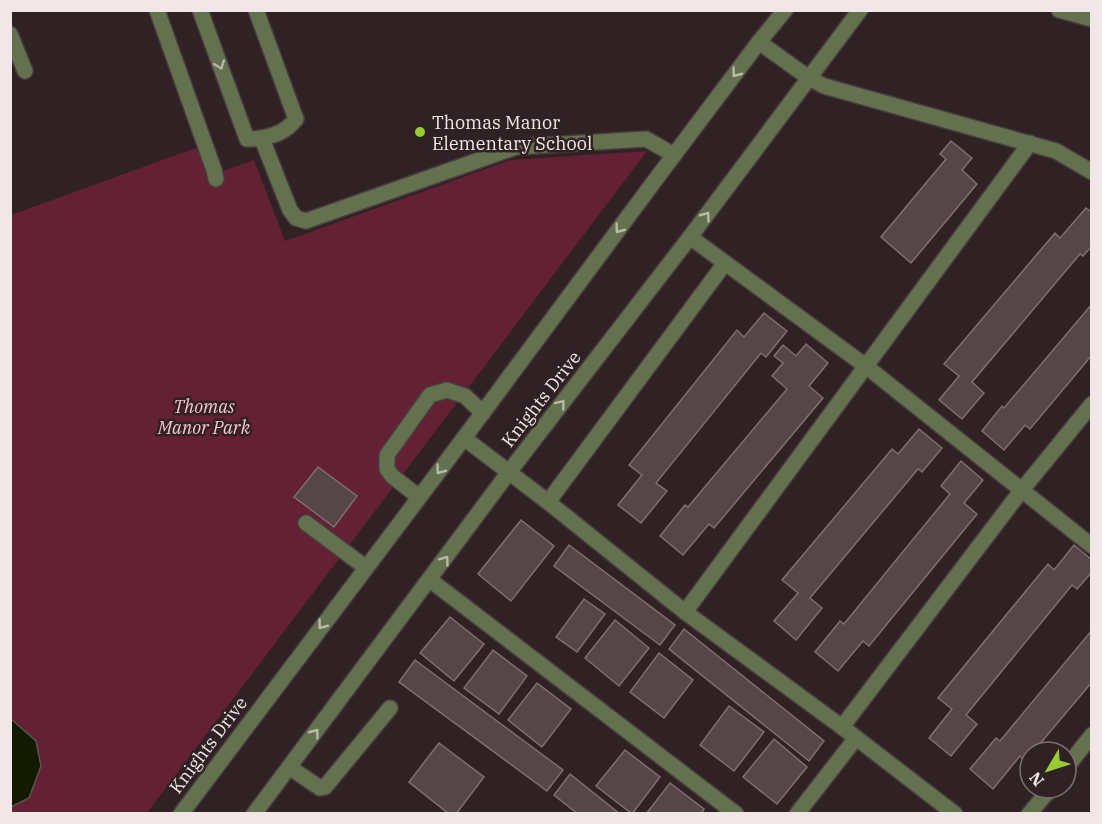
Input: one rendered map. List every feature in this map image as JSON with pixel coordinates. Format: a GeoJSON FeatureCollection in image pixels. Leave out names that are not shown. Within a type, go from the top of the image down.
{"type":"FeatureCollection","features":[{"type":"Feature","properties":{"kind":"street"},"geometry":{"type":"LineString","coordinates":[[157,10],[216,179]]}},
{"type":"Feature","properties":{"kind":"street"},"geometry":{"type":"LineString","coordinates":[[200,10],[247,139],[262,139],[288,130],[296,119],[256,10]]}},
{"type":"Feature","properties":{"kind":"street","name":"Knights Drive"},"geometry":{"type":"LineString","coordinates":[[181,813],[785,10]]}},
{"type":"Feature","properties":{"kind":"street","name":"Knights Drive"},"geometry":{"type":"LineString","coordinates":[[254,813],[509,472],[690,237],[860,10]]}},
{"type":"Feature","properties":{"kind":"street"},"geometry":{"type":"LineString","coordinates":[[1059,10],[1089,16]]}},
{"type":"Feature","properties":{"kind":"street"},"geometry":{"type":"LineString","coordinates":[[10,34],[25,71]]}},
{"type":"Feature","properties":{"kind":"street"},"geometry":{"type":"LineString","coordinates":[[759,42],[808,78],[824,86],[1056,151],[1092,172]]}},
{"type":"Feature","properties":{"kind":"street"},"geometry":{"type":"LineString","coordinates":[[262,139],[290,210],[296,218],[306,221],[516,147],[646,139],[674,155]]}},
{"type":"Feature","properties":{"kind":"street"},"geometry":{"type":"LineString","coordinates":[[685,612],[1030,143]]}},
{"type":"Feature","properties":{"kind":"street"},"geometry":{"type":"LineString","coordinates":[[690,237],[867,367],[1092,546]]}},
{"type":"Feature","properties":{"kind":"street"},"geometry":{"type":"LineString","coordinates":[[548,502],[725,263]]}},
{"type":"Feature","properties":{"kind":"street"},"geometry":{"type":"LineString","coordinates":[[419,497],[392,476],[387,469],[387,455],[430,395],[447,390],[465,396],[483,413]]}},
{"type":"Feature","properties":{"kind":"street"},"geometry":{"type":"LineString","coordinates":[[842,727],[1021,491],[1092,404]]}},
{"type":"Feature","properties":{"kind":"street"},"geometry":{"type":"LineString","coordinates":[[464,438],[685,612],[955,813]]}},
{"type":"Feature","properties":{"kind":"street"},"geometry":{"type":"LineString","coordinates":[[306,523],[365,567]]}},
{"type":"Feature","properties":{"kind":"street"},"geometry":{"type":"LineString","coordinates":[[430,580],[736,813]]}},
{"type":"Feature","properties":{"kind":"street"},"geometry":{"type":"LineString","coordinates":[[289,767],[320,788],[325,787],[390,708]]}},
{"type":"Feature","properties":{"kind":"street"},"geometry":{"type":"LineString","coordinates":[[1078,753],[1092,735]]}},
{"type":"Feature","properties":{"kind":"street"},"geometry":{"type":"LineString","coordinates":[[797,813],[856,738]]}},
{"type":"Feature","properties":{"kind":"street"},"geometry":{"type":"LineString","coordinates":[[1029,813],[1040,800]]}},
{"type":"Feature","properties":{"kind":"green space","name":"Thomas Manor Park"},"geometry":{"type":"Polygon","coordinates":[[[212,142],[223,171],[254,160],[285,241],[511,160],[647,151],[147,813],[11,814],[11,215],[212,142]]]}},
{"type":"Feature","properties":{"kind":"shaded area"},"geometry":{"type":"Polygon","coordinates":[[[11,719],[36,741],[41,766],[29,798],[11,807],[11,719]]]}},
{"type":"Feature","properties":{"kind":"building"},"geometry":{"type":"Polygon","coordinates":[[[951,141],[972,158],[962,170],[977,184],[911,263],[881,237],[946,159],[940,154],[951,141]]]}},
{"type":"Feature","properties":{"kind":"building"},"geometry":{"type":"Polygon","coordinates":[[[1086,208],[1092,212],[1092,246],[1083,256],[1080,254],[972,382],[984,393],[962,419],[939,400],[959,376],[944,364],[1055,233],[1060,238],[1086,208]]]}},
{"type":"Feature","properties":{"kind":"building"},"geometry":{"type":"Polygon","coordinates":[[[1092,304],[1092,355],[1030,429],[1025,425],[1004,450],[982,431],[1092,304]]]}},
{"type":"Feature","properties":{"kind":"building"},"geometry":{"type":"Polygon","coordinates":[[[764,313],[787,331],[766,357],[761,353],[656,483],[667,491],[641,523],[618,505],[642,475],[629,465],[737,330],[744,337],[764,313]]]}},
{"type":"Feature","properties":{"kind":"building"},"geometry":{"type":"Polygon","coordinates":[[[806,344],[828,363],[809,386],[823,398],[714,528],[709,524],[683,555],[660,536],[685,505],[688,507],[787,389],[772,376],[783,363],[774,356],[783,345],[796,356],[806,344]]]}},
{"type":"Feature","properties":{"kind":"building"},"geometry":{"type":"Polygon","coordinates":[[[919,429],[942,448],[922,472],[918,469],[810,598],[822,608],[796,640],[774,621],[798,593],[782,580],[892,449],[898,454],[919,429]]]}},
{"type":"Feature","properties":{"kind":"building"},"geometry":{"type":"Polygon","coordinates":[[[961,461],[983,480],[964,503],[977,514],[869,646],[863,641],[838,671],[815,652],[840,621],[844,624],[950,494],[941,486],[961,461]]]}},
{"type":"Feature","properties":{"kind":"building"},"geometry":{"type":"Polygon","coordinates":[[[318,467],[357,496],[334,527],[294,497],[318,467]]]}},
{"type":"Feature","properties":{"kind":"building"},"geometry":{"type":"Polygon","coordinates":[[[521,520],[554,546],[511,601],[478,574],[521,520]]]}},
{"type":"Feature","properties":{"kind":"building"},"geometry":{"type":"Polygon","coordinates":[[[569,545],[675,625],[660,645],[554,566],[569,545]]]}},
{"type":"Feature","properties":{"kind":"building"},"geometry":{"type":"Polygon","coordinates":[[[1074,545],[1092,560],[1092,572],[1077,589],[1072,585],[966,715],[977,724],[951,756],[929,738],[952,709],[938,698],[1048,564],[1054,570],[1074,545]]]}},
{"type":"Feature","properties":{"kind":"building"},"geometry":{"type":"Polygon","coordinates":[[[584,599],[605,614],[577,652],[556,637],[584,599]]]}},
{"type":"Feature","properties":{"kind":"building"},"geometry":{"type":"Polygon","coordinates":[[[450,617],[484,644],[454,681],[420,653],[450,617]]]}},
{"type":"Feature","properties":{"kind":"building"},"geometry":{"type":"Polygon","coordinates":[[[615,620],[649,648],[619,686],[585,658],[615,620]]]}},
{"type":"Feature","properties":{"kind":"building"},"geometry":{"type":"Polygon","coordinates":[[[684,629],[824,741],[809,761],[669,649],[684,629]]]}},
{"type":"Feature","properties":{"kind":"building"},"geometry":{"type":"Polygon","coordinates":[[[1092,630],[1092,682],[1043,740],[1018,740],[1018,758],[993,789],[970,769],[996,738],[1000,741],[1092,630]]]}},
{"type":"Feature","properties":{"kind":"building"},"geometry":{"type":"Polygon","coordinates":[[[493,650],[527,676],[499,714],[464,688],[493,650]]]}},
{"type":"Feature","properties":{"kind":"building"},"geometry":{"type":"Polygon","coordinates":[[[659,653],[693,680],[664,718],[630,692],[659,653]]]}},
{"type":"Feature","properties":{"kind":"building"},"geometry":{"type":"Polygon","coordinates":[[[415,660],[563,770],[547,791],[399,682],[415,660]]]}},
{"type":"Feature","properties":{"kind":"building"},"geometry":{"type":"Polygon","coordinates":[[[537,683],[571,709],[542,747],[508,720],[537,683]]]}},
{"type":"Feature","properties":{"kind":"building"},"geometry":{"type":"Polygon","coordinates":[[[729,706],[764,732],[734,771],[700,745],[729,706]]]}},
{"type":"Feature","properties":{"kind":"building"},"geometry":{"type":"Polygon","coordinates":[[[774,739],[807,767],[777,804],[743,777],[774,739]]]}},
{"type":"Feature","properties":{"kind":"building"},"geometry":{"type":"Polygon","coordinates":[[[439,743],[484,777],[456,814],[449,814],[409,782],[439,743]]]}},
{"type":"Feature","properties":{"kind":"building"},"geometry":{"type":"Polygon","coordinates":[[[625,750],[660,777],[632,814],[596,786],[625,750]]]}},
{"type":"Feature","properties":{"kind":"building"},"geometry":{"type":"Polygon","coordinates":[[[570,774],[620,814],[578,814],[554,795],[570,774]]]}},
{"type":"Feature","properties":{"kind":"building"},"geometry":{"type":"Polygon","coordinates":[[[670,783],[704,809],[701,814],[646,814],[670,783]]]}},
{"type":"Feature","properties":{"kind":"place","name":"Thomas Manor Elementary School"},"geometry":{"type":"Point","coordinates":[420,132]}}]}
